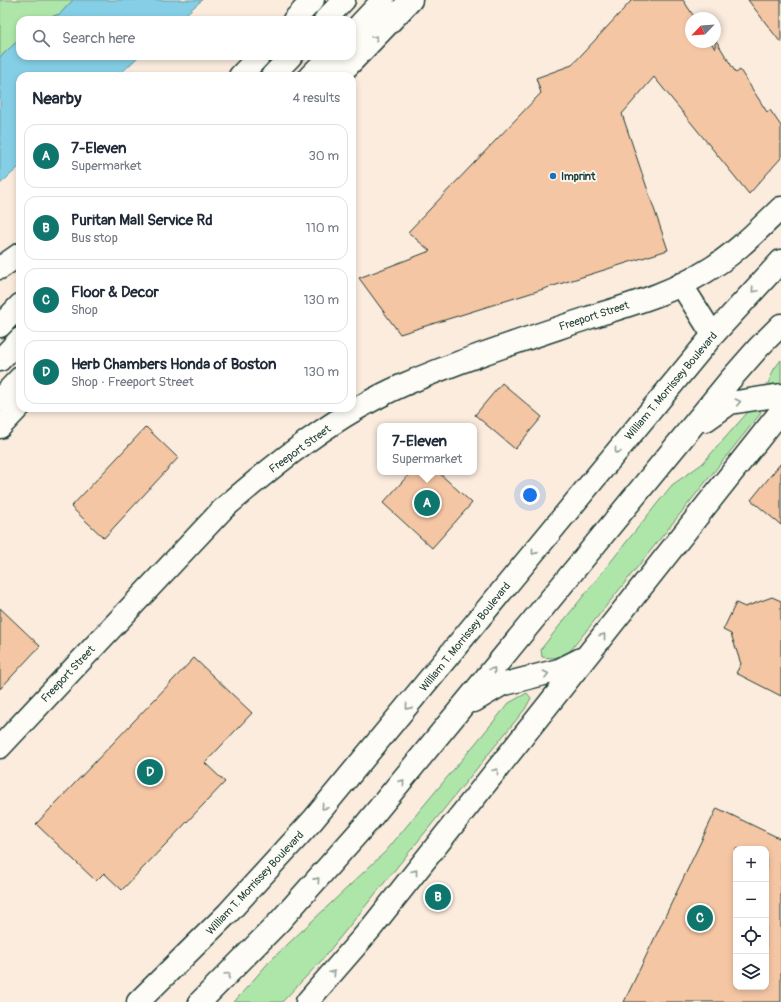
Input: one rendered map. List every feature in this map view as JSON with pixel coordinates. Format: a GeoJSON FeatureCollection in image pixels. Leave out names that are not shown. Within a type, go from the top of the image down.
{"type":"FeatureCollection","features":[{"type":"Feature","properties":{"kind":"main road"},"geometry":{"type":"LineString","coordinates":[[298,16],[313,0]]}},
{"type":"Feature","properties":{"kind":"main road"},"geometry":{"type":"LineString","coordinates":[[329,16],[344,0]]}},
{"type":"Feature","properties":{"kind":"main road"},"geometry":{"type":"LineString","coordinates":[[356,28],[383,0]]}},
{"type":"Feature","properties":{"kind":"main road"},"geometry":{"type":"LineString","coordinates":[[356,57],[411,0]]}},
{"type":"Feature","properties":{"kind":"main road"},"geometry":{"type":"LineString","coordinates":[[244,72],[255,60]]}},
{"type":"Feature","properties":{"kind":"main road"},"geometry":{"type":"LineString","coordinates":[[276,72],[287,60]]}},
{"type":"Feature","properties":{"kind":"main road"},"geometry":{"type":"LineString","coordinates":[[314,72],[326,60]]}},
{"type":"Feature","properties":{"kind":"main road"},"geometry":{"type":"LineString","coordinates":[[342,72],[353,60]]}},
{"type":"Feature","properties":{"kind":"main road","name":"Freeport Street"},"geometry":{"type":"LineString","coordinates":[[356,411],[401,386],[442,368],[479,354],[641,300],[681,284],[705,272],[732,253],[781,208]]}},
{"type":"Feature","properties":{"kind":"main road"},"geometry":{"type":"LineString","coordinates":[[0,268],[16,257]]}},
{"type":"Feature","properties":{"kind":"main road","name":"William T. Morrissey Boulevard"},"geometry":{"type":"LineString","coordinates":[[138,1002],[228,914],[313,820],[713,335],[781,261]]}},
{"type":"Feature","properties":{"kind":"main road"},"geometry":{"type":"LineString","coordinates":[[681,284],[713,335]]}},
{"type":"Feature","properties":{"kind":"main road"},"geometry":{"type":"LineString","coordinates":[[0,326],[16,310]]}},
{"type":"Feature","properties":{"kind":"main road"},"geometry":{"type":"LineString","coordinates":[[200,1002],[279,922],[338,857],[740,369],[781,325]]}},
{"type":"Feature","properties":{"kind":"main road"},"geometry":{"type":"LineString","coordinates":[[0,360],[16,343]]}},
{"type":"Feature","properties":{"kind":"main road"},"geometry":{"type":"LineString","coordinates":[[0,399],[16,382]]}},
{"type":"Feature","properties":{"kind":"main road"},"geometry":{"type":"LineString","coordinates":[[674,449],[711,415],[730,403],[781,395]]}},
{"type":"Feature","properties":{"kind":"main road"},"geometry":{"type":"LineString","coordinates":[[0,427],[16,410]]}},
{"type":"Feature","properties":{"kind":"main road"},"geometry":{"type":"LineString","coordinates":[[307,1002],[372,927],[781,411]]}},
{"type":"Feature","properties":{"kind":"main road","name":"Freeport Street"},"geometry":{"type":"LineString","coordinates":[[0,747],[223,509],[309,440],[355,412]]}},
{"type":"Feature","properties":{"kind":"main road"},"geometry":{"type":"LineString","coordinates":[[451,721],[471,704],[501,685],[559,670],[589,654]]}},
{"type":"Feature","properties":{"kind":"green space"},"geometry":{"type":"Polygon","coordinates":[[[0,0],[73,0],[60,14],[53,16],[16,16],[16,43],[0,57],[0,0]]]}},
{"type":"Feature","properties":{"kind":"green space"},"geometry":{"type":"Polygon","coordinates":[[[781,360],[781,383],[773,391],[769,390],[767,386],[774,369],[781,360]]]}},
{"type":"Feature","properties":{"kind":"green space"},"geometry":{"type":"Polygon","coordinates":[[[758,408],[761,413],[566,656],[552,658],[542,657],[541,649],[672,485],[702,464],[748,412],[758,408]]]}},
{"type":"Feature","properties":{"kind":"green space"},"geometry":{"type":"Polygon","coordinates":[[[527,693],[531,698],[525,709],[321,961],[282,1002],[234,1002],[270,961],[386,851],[509,703],[527,693]]]}},
{"type":"Feature","properties":{"kind":"water"},"geometry":{"type":"Polygon","coordinates":[[[73,0],[202,0],[184,16],[53,16],[60,14],[73,0]]]}},
{"type":"Feature","properties":{"kind":"water"},"geometry":{"type":"Polygon","coordinates":[[[16,43],[16,60],[135,60],[122,72],[16,72],[16,170],[0,184],[0,57],[16,43]]]}},
{"type":"Feature","properties":{"kind":"building","name":"Imprint"},"geometry":{"type":"Polygon","coordinates":[[[632,0],[683,0],[691,12],[685,12],[685,48],[721,48],[736,73],[740,70],[767,112],[770,110],[781,126],[781,158],[749,194],[654,77],[622,114],[668,250],[400,334],[359,278],[430,251],[408,232],[541,93],[536,78],[572,65],[632,0]]]}},
{"type":"Feature","properties":{"kind":"building"},"geometry":{"type":"Polygon","coordinates":[[[748,0],[781,0],[781,43],[748,0]]]}},
{"type":"Feature","properties":{"kind":"building"},"geometry":{"type":"Polygon","coordinates":[[[502,383],[542,417],[515,449],[475,415],[502,383]]]}},
{"type":"Feature","properties":{"kind":"building"},"geometry":{"type":"Polygon","coordinates":[[[146,427],[178,458],[104,538],[71,507],[146,427]]]}},
{"type":"Feature","properties":{"kind":"building"},"geometry":{"type":"Polygon","coordinates":[[[781,463],[781,525],[751,500],[781,463]]]}},
{"type":"Feature","properties":{"kind":"building"},"geometry":{"type":"Polygon","coordinates":[[[408,475],[441,475],[472,503],[432,548],[383,503],[408,475]]]}},
{"type":"Feature","properties":{"kind":"building"},"geometry":{"type":"Polygon","coordinates":[[[772,597],[781,601],[781,696],[736,673],[741,664],[731,634],[723,630],[736,603],[745,607],[772,597]]]}},
{"type":"Feature","properties":{"kind":"building"},"geometry":{"type":"Polygon","coordinates":[[[0,608],[40,646],[0,689],[0,608]]]}},
{"type":"Feature","properties":{"kind":"building"},"geometry":{"type":"Polygon","coordinates":[[[194,658],[252,713],[205,763],[225,782],[122,890],[104,873],[96,881],[36,824],[194,658]]]}},
{"type":"Feature","properties":{"kind":"building"},"geometry":{"type":"Polygon","coordinates":[[[717,808],[781,839],[781,1002],[624,1002],[717,808]]]}},
{"type":"Feature","properties":{"kind":"place","name":"Imprint"},"geometry":{"type":"Point","coordinates":[553,176]}},
{"type":"Feature","properties":{"kind":"place","name":"7-Eleven"},"geometry":{"type":"Point","coordinates":[427,503]}},
{"type":"Feature","properties":{"kind":"place","name":"Herb Chambers Honda of Boston"},"geometry":{"type":"Point","coordinates":[150,772]}},
{"type":"Feature","properties":{"kind":"place","name":"Puritan Mall Service Rd"},"geometry":{"type":"Point","coordinates":[438,897]}},
{"type":"Feature","properties":{"kind":"place","name":"Floor & Decor"},"geometry":{"type":"Point","coordinates":[700,918]}}]}
